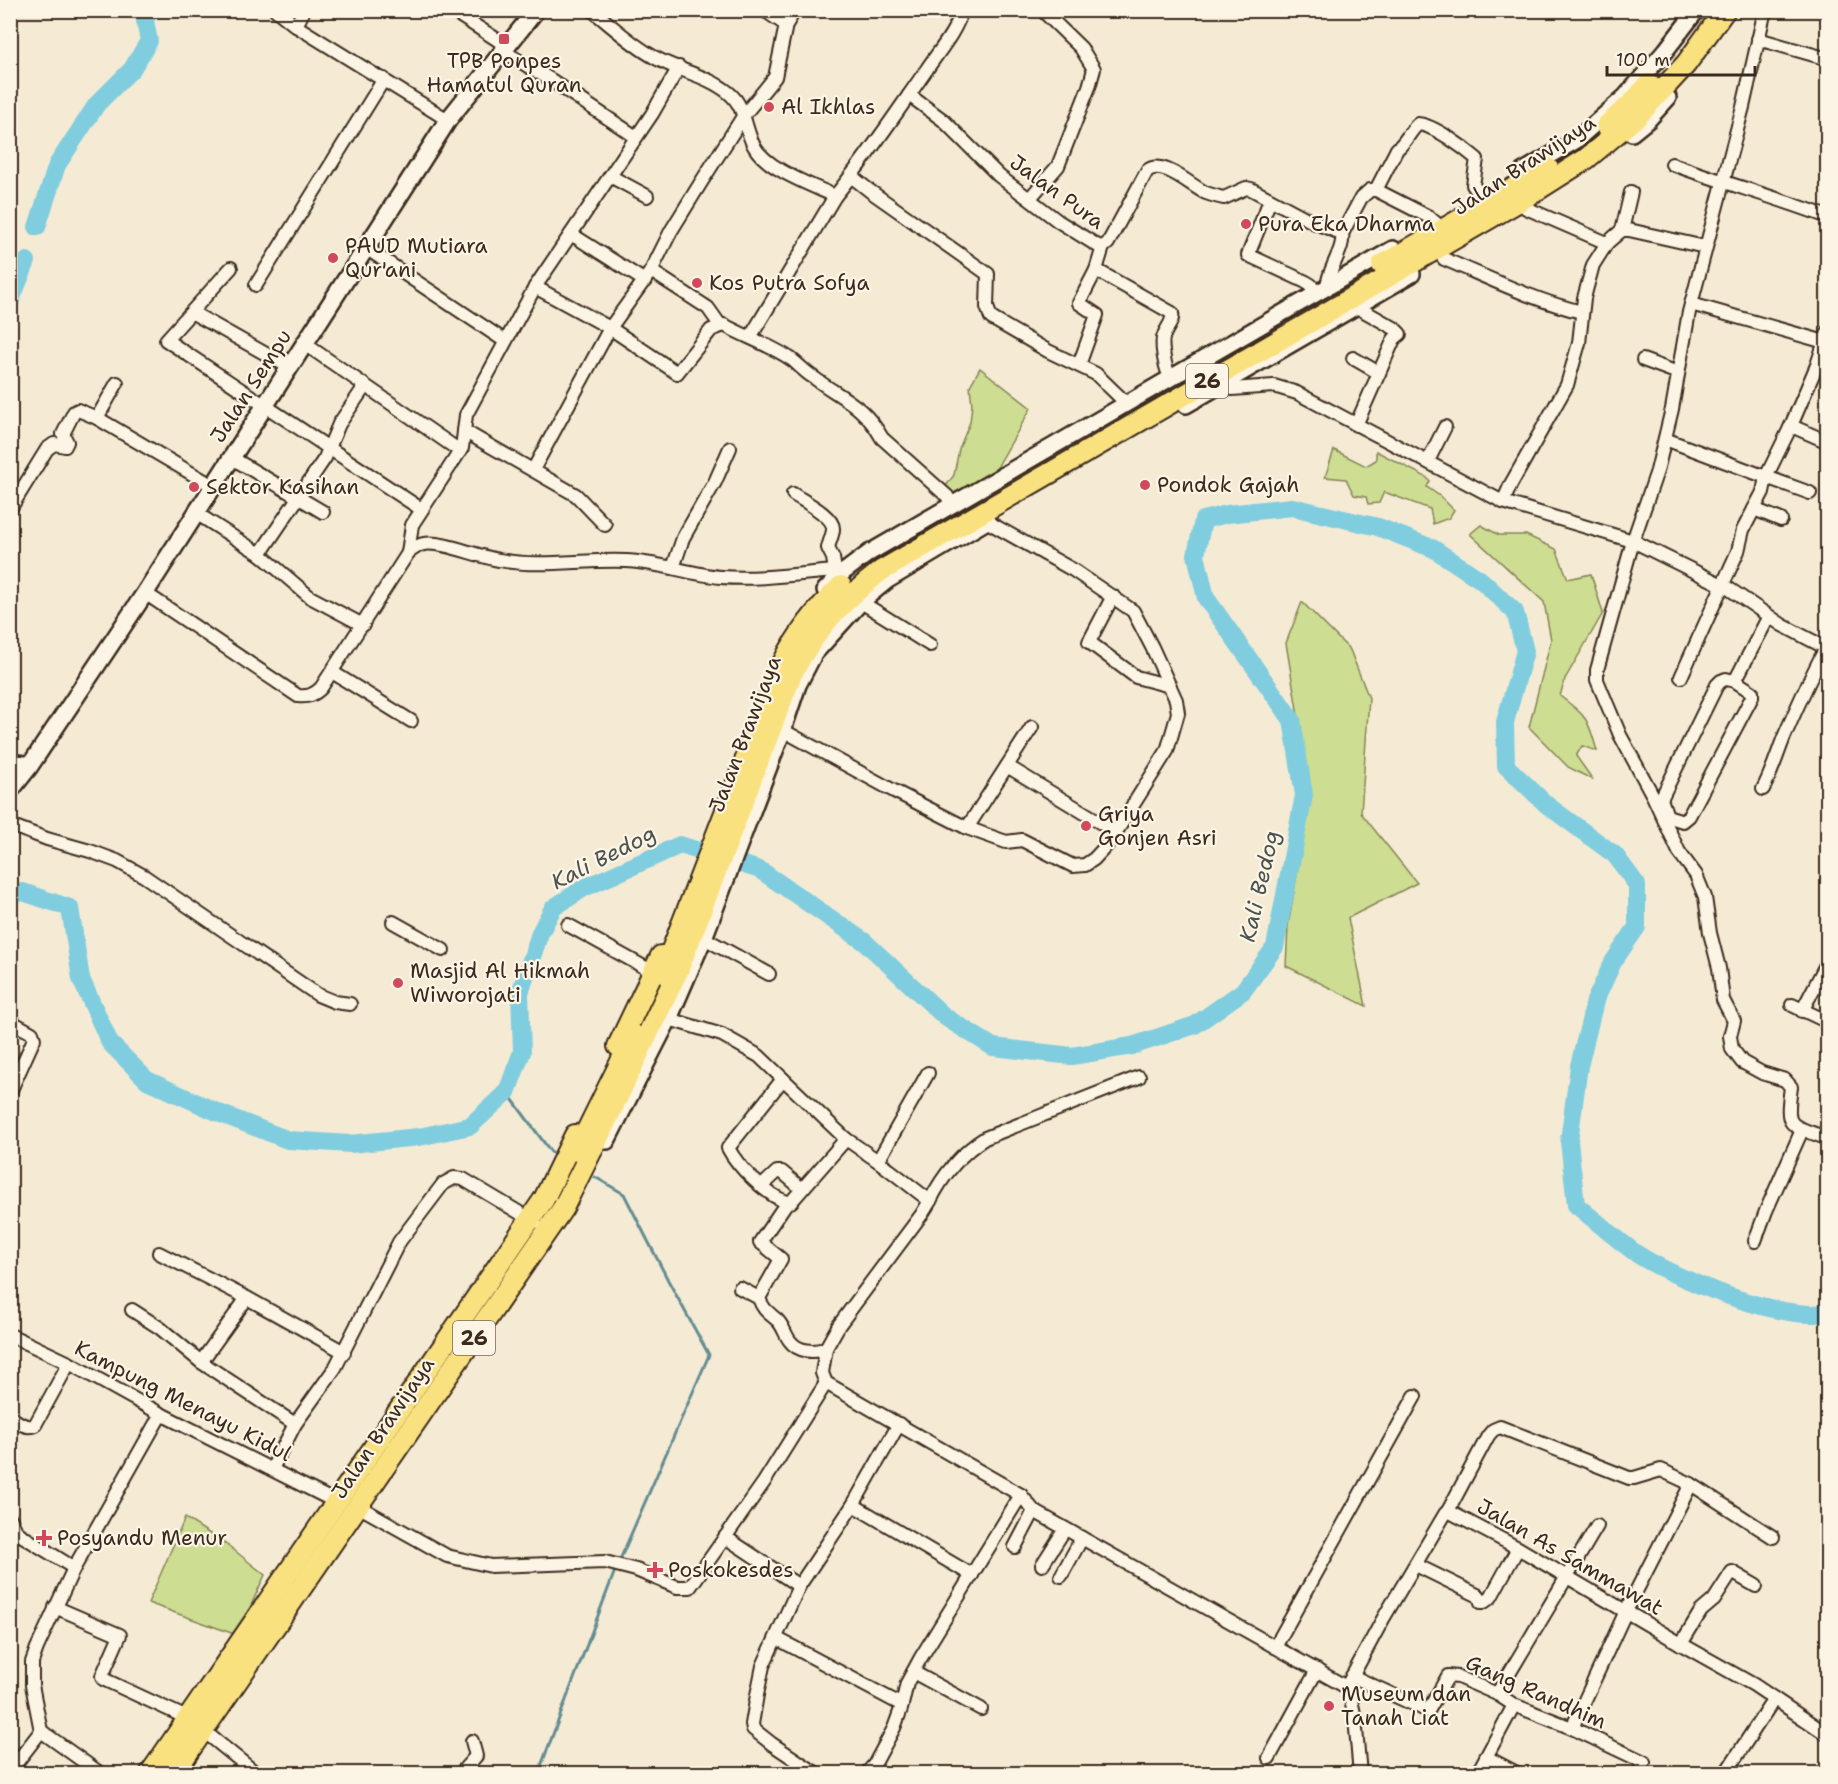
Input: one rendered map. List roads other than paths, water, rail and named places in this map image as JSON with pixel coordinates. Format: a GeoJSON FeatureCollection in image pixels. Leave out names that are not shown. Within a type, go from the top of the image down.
{"type":"FeatureCollection","features":[{"type":"Feature","properties":{"kind":"highway","name":"Jalan Brawijaya"},"geometry":{"type":"LineString","coordinates":[[173,1773],[563,1208],[595,1130],[678,971],[711,870],[741,793],[770,694],[795,639],[818,610],[839,587],[884,554],[1579,150],[1632,104],[1677,54],[1709,10]]}},
{"type":"Feature","properties":{"kind":"highway","name":"Jalan Brawijaya"},"geometry":{"type":"LineString","coordinates":[[741,793],[778,728],[792,674],[806,648],[850,594],[881,571],[1526,197],[1586,159],[1640,115],[1686,64],[1725,10]]}},
{"type":"Feature","properties":{"kind":"highway"},"geometry":{"type":"LineString","coordinates":[[595,1130],[654,972],[711,870]]}},
{"type":"Feature","properties":{"kind":"highway","name":"Jalan Brawijaya"},"geometry":{"type":"LineString","coordinates":[[159,1773],[534,1221],[544,1199],[567,1161],[595,1130]]}},
{"type":"Feature","properties":{"kind":"highway"},"geometry":{"type":"LineString","coordinates":[[150,1773],[336,1502],[358,1479]]}},
{"type":"Feature","properties":{"kind":"main road","name":"Jalan Sempu"},"geometry":{"type":"LineString","coordinates":[[10,791],[29,767],[145,593],[448,120],[536,10]]}},
{"type":"Feature","properties":{"kind":"street"},"geometry":{"type":"LineString","coordinates":[[276,10],[296,26],[448,120]]}},
{"type":"Feature","properties":{"kind":"street"},"geometry":{"type":"LineString","coordinates":[[296,26],[304,10]]}},
{"type":"Feature","properties":{"kind":"street"},"geometry":{"type":"LineString","coordinates":[[451,10],[465,14],[505,49],[636,137]]}},
{"type":"Feature","properties":{"kind":"street"},"geometry":{"type":"LineString","coordinates":[[592,10],[652,56],[718,85],[732,95],[744,116],[748,134],[755,148],[765,159],[835,196]]}},
{"type":"Feature","properties":{"kind":"street"},"geometry":{"type":"LineString","coordinates":[[764,10],[786,25]]}},
{"type":"Feature","properties":{"kind":"street"},"geometry":{"type":"LineString","coordinates":[[533,470],[610,328],[648,276],[671,231],[744,116],[775,77],[786,25],[795,10]]}},
{"type":"Feature","properties":{"kind":"street"},"geometry":{"type":"LineString","coordinates":[[751,336],[835,196],[957,25],[962,10]]}},
{"type":"Feature","properties":{"kind":"street"},"geometry":{"type":"LineString","coordinates":[[1030,198],[1053,175],[1058,166],[1094,69],[1081,48],[1042,10]]}},
{"type":"Feature","properties":{"kind":"street"},"geometry":{"type":"LineString","coordinates":[[741,793],[770,676],[786,641],[838,573],[952,504],[1575,141],[1624,97],[1666,50],[1697,10]]}},
{"type":"Feature","properties":{"kind":"street"},"geometry":{"type":"LineString","coordinates":[[986,521],[1073,570],[1133,611],[1170,686],[1178,712],[1167,751],[1116,832],[1094,859],[1080,866],[1073,866],[1022,840],[1006,842],[967,828],[778,728],[814,654],[861,602],[888,580],[986,521],[1526,208],[1591,167],[1648,120],[1692,71],[1736,10]]}},
{"type":"Feature","properties":{"kind":"street"},"geometry":{"type":"LineString","coordinates":[[1765,10],[1724,183],[1691,304],[1657,471],[1633,541],[1597,680],[1679,852],[1696,875],[1705,897],[1710,933],[1722,982],[1723,1000],[1734,1021],[1730,1036],[1732,1049],[1742,1062],[1790,1084],[1788,1118],[1802,1130],[1827,1139]]}},
{"type":"Feature","properties":{"kind":"street"},"geometry":{"type":"LineString","coordinates":[[1758,39],[1827,59]]}},
{"type":"Feature","properties":{"kind":"street"},"geometry":{"type":"LineString","coordinates":[[408,553],[412,525],[460,451],[466,415],[535,287],[636,137],[679,68]]}},
{"type":"Feature","properties":{"kind":"street"},"geometry":{"type":"LineString","coordinates":[[256,285],[384,79]]}},
{"type":"Feature","properties":{"kind":"street","name":"Jalan Pura"},"geometry":{"type":"LineString","coordinates":[[909,95],[943,120],[999,176],[1058,221],[1098,246],[1103,247],[1108,243],[1151,167],[1165,168],[1205,192],[1217,196],[1230,197],[1243,190],[1251,189],[1313,222],[1342,233]]}},
{"type":"Feature","properties":{"kind":"street"},"geometry":{"type":"LineString","coordinates":[[1376,190],[1397,149],[1403,145],[1418,124],[1437,131],[1477,159],[1473,185],[1481,196]]}},
{"type":"Feature","properties":{"kind":"street"},"geometry":{"type":"LineString","coordinates":[[1672,164],[1724,183],[1783,200],[1827,217]]}},
{"type":"Feature","properties":{"kind":"street"},"geometry":{"type":"LineString","coordinates":[[610,176],[647,196]]}},
{"type":"Feature","properties":{"kind":"street"},"geometry":{"type":"LineString","coordinates":[[851,176],[988,274],[987,307],[991,318],[1048,351],[1104,379],[1127,404]]}},
{"type":"Feature","properties":{"kind":"street"},"geometry":{"type":"LineString","coordinates":[[1321,290],[1343,240],[1342,233],[1361,198],[1370,190],[1376,190],[1430,217],[1436,224]]}},
{"type":"Feature","properties":{"kind":"street"},"geometry":{"type":"LineString","coordinates":[[1503,502],[1567,385],[1579,343],[1582,312],[1593,266],[1607,243],[1622,230],[1631,192]]}},
{"type":"Feature","properties":{"kind":"street"},"geometry":{"type":"LineString","coordinates":[[1270,200],[1248,255],[1321,290]]}},
{"type":"Feature","properties":{"kind":"street"},"geometry":{"type":"LineString","coordinates":[[1526,208],[1607,243]]}},
{"type":"Feature","properties":{"kind":"street"},"geometry":{"type":"LineString","coordinates":[[1622,230],[1705,247]]}},
{"type":"Feature","properties":{"kind":"street"},"geometry":{"type":"LineString","coordinates":[[571,234],[708,308],[720,325],[751,336],[791,359],[812,376],[858,406],[882,438],[947,496],[952,504]]}},
{"type":"Feature","properties":{"kind":"street"},"geometry":{"type":"LineString","coordinates":[[1079,365],[1097,315],[1079,303],[1096,270],[1103,247]]}},
{"type":"Feature","properties":{"kind":"street"},"geometry":{"type":"LineString","coordinates":[[366,248],[505,341]]}},
{"type":"Feature","properties":{"kind":"street"},"geometry":{"type":"LineString","coordinates":[[1442,256],[1444,259],[1485,277],[1582,312]]}},
{"type":"Feature","properties":{"kind":"street"},"geometry":{"type":"LineString","coordinates":[[231,268],[193,313],[166,340],[422,510]]}},
{"type":"Feature","properties":{"kind":"street"},"geometry":{"type":"LineString","coordinates":[[1096,270],[1172,313],[1173,319],[1162,339],[1165,368],[1171,378]]}},
{"type":"Feature","properties":{"kind":"street"},"geometry":{"type":"LineString","coordinates":[[535,287],[610,328],[677,373],[711,330],[720,325]]}},
{"type":"Feature","properties":{"kind":"street"},"geometry":{"type":"LineString","coordinates":[[1681,677],[1738,551],[1743,530],[1763,492],[1766,477],[1790,428],[1826,337],[1691,304]]}},
{"type":"Feature","properties":{"kind":"street"},"geometry":{"type":"LineString","coordinates":[[1356,424],[1394,339],[1400,334],[1394,328],[1357,307]]}},
{"type":"Feature","properties":{"kind":"street"},"geometry":{"type":"LineString","coordinates":[[193,313],[289,368]]}},
{"type":"Feature","properties":{"kind":"street"},"geometry":{"type":"LineString","coordinates":[[305,344],[460,451]]}},
{"type":"Feature","properties":{"kind":"street"},"geometry":{"type":"LineString","coordinates":[[1353,358],[1379,373]]}},
{"type":"Feature","properties":{"kind":"street"},"geometry":{"type":"LineString","coordinates":[[1643,360],[1678,373]]}},
{"type":"Feature","properties":{"kind":"street"},"geometry":{"type":"LineString","coordinates":[[97,418],[117,383]]}},
{"type":"Feature","properties":{"kind":"street"},"geometry":{"type":"LineString","coordinates":[[1225,383],[1232,389],[1274,386],[1297,393],[1503,502],[1633,541],[1723,585],[1782,625],[1827,648],[1809,679],[1785,735],[1775,766],[1763,789]]}},
{"type":"Feature","properties":{"kind":"street"},"geometry":{"type":"LineString","coordinates":[[260,554],[326,458],[339,424],[366,386]]}},
{"type":"Feature","properties":{"kind":"street"},"geometry":{"type":"LineString","coordinates":[[10,509],[47,449],[54,444],[65,446],[67,442],[63,434],[74,412],[78,410],[97,418],[213,486]]}},
{"type":"Feature","properties":{"kind":"street"},"geometry":{"type":"LineString","coordinates":[[1428,461],[1445,427]]}},
{"type":"Feature","properties":{"kind":"street"},"geometry":{"type":"LineString","coordinates":[[1790,428],[1796,428],[1827,442]]}},
{"type":"Feature","properties":{"kind":"street"},"geometry":{"type":"LineString","coordinates":[[464,430],[576,495],[605,525]]}},
{"type":"Feature","properties":{"kind":"street"},"geometry":{"type":"LineString","coordinates":[[1665,439],[1810,493]]}},
{"type":"Feature","properties":{"kind":"street"},"geometry":{"type":"LineString","coordinates":[[673,568],[683,538],[715,482],[730,448]]}},
{"type":"Feature","properties":{"kind":"street"},"geometry":{"type":"LineString","coordinates":[[232,458],[323,512]]}},
{"type":"Feature","properties":{"kind":"street"},"geometry":{"type":"LineString","coordinates":[[794,494],[823,513],[832,522],[833,528],[828,548],[838,573]]}},
{"type":"Feature","properties":{"kind":"street"},"geometry":{"type":"LineString","coordinates":[[1754,509],[1781,520]]}},
{"type":"Feature","properties":{"kind":"street"},"geometry":{"type":"LineString","coordinates":[[196,513],[260,554],[310,597],[363,624]]}},
{"type":"Feature","properties":{"kind":"street"},"geometry":{"type":"LineString","coordinates":[[145,593],[298,696],[306,697],[315,694],[332,672],[408,553],[417,546],[433,543],[501,561],[553,565],[626,561],[711,576],[744,578],[838,573]]}},
{"type":"Feature","properties":{"kind":"street"},"geometry":{"type":"LineString","coordinates":[[1113,596],[1089,642],[1136,677],[1170,686]]}},
{"type":"Feature","properties":{"kind":"street"},"geometry":{"type":"LineString","coordinates":[[861,602],[930,645]]}},
{"type":"Feature","properties":{"kind":"street"},"geometry":{"type":"LineString","coordinates":[[1735,681],[1770,616]]}},
{"type":"Feature","properties":{"kind":"street"},"geometry":{"type":"LineString","coordinates":[[332,672],[411,721]]}},
{"type":"Feature","properties":{"kind":"street"},"geometry":{"type":"LineString","coordinates":[[1721,681],[1735,681],[1752,692],[1752,697],[1689,816],[1683,821],[1674,820],[1667,816],[1660,799],[1717,685],[1721,681]]}},
{"type":"Feature","properties":{"kind":"street"},"geometry":{"type":"LineString","coordinates":[[967,828],[1032,727]]}},
{"type":"Feature","properties":{"kind":"street"},"geometry":{"type":"LineString","coordinates":[[10,762],[29,767]]}},
{"type":"Feature","properties":{"kind":"street"},"geometry":{"type":"LineString","coordinates":[[1007,766],[1116,832]]}},
{"type":"Feature","properties":{"kind":"street"},"geometry":{"type":"LineString","coordinates":[[10,825],[117,861],[144,876],[318,995],[335,1002],[350,1004]]}},
{"type":"Feature","properties":{"kind":"street"},"geometry":{"type":"LineString","coordinates":[[183,1773],[569,1212],[595,1130],[669,1019],[704,938],[711,870]]}},
{"type":"Feature","properties":{"kind":"street"},"geometry":{"type":"LineString","coordinates":[[393,922],[443,950]]}},
{"type":"Feature","properties":{"kind":"street"},"geometry":{"type":"LineString","coordinates":[[568,925],[654,972]]}},
{"type":"Feature","properties":{"kind":"street"},"geometry":{"type":"LineString","coordinates":[[704,938],[769,974]]}},
{"type":"Feature","properties":{"kind":"street"},"geometry":{"type":"LineString","coordinates":[[1827,961],[1797,1008],[1827,1022]]}},
{"type":"Feature","properties":{"kind":"street"},"geometry":{"type":"LineString","coordinates":[[669,1019],[722,1035],[740,1043],[759,1056],[846,1139],[930,1201]]}},
{"type":"Feature","properties":{"kind":"street"},"geometry":{"type":"LineString","coordinates":[[10,1021],[32,1033],[34,1039],[10,1092]]}},
{"type":"Feature","properties":{"kind":"street"},"geometry":{"type":"LineString","coordinates":[[878,1161],[928,1073]]}},
{"type":"Feature","properties":{"kind":"street"},"geometry":{"type":"LineString","coordinates":[[1139,1077],[972,1146],[938,1184],[922,1214],[851,1307],[826,1348],[822,1373],[826,1383],[1021,1495],[1034,1511],[1063,1532],[1317,1670],[1350,1682],[1360,1773]]}},
{"type":"Feature","properties":{"kind":"street"},"geometry":{"type":"LineString","coordinates":[[783,1079],[728,1148],[742,1168],[762,1186],[787,1202]]}},
{"type":"Feature","properties":{"kind":"street"},"geometry":{"type":"LineString","coordinates":[[1755,1241],[1802,1130]]}},
{"type":"Feature","properties":{"kind":"street"},"geometry":{"type":"LineString","coordinates":[[826,1348],[819,1351],[806,1350],[791,1343],[777,1320],[762,1309],[759,1298],[781,1258],[760,1241],[787,1202],[791,1202],[846,1139]]}},
{"type":"Feature","properties":{"kind":"street"},"geometry":{"type":"LineString","coordinates":[[762,1186],[777,1172],[782,1172],[802,1189]]}},
{"type":"Feature","properties":{"kind":"street"},"geometry":{"type":"LineString","coordinates":[[272,1469],[295,1424],[344,1352],[382,1271],[399,1242],[443,1184],[454,1178],[463,1179],[534,1221]]}},
{"type":"Feature","properties":{"kind":"street"},"geometry":{"type":"LineString","coordinates":[[159,1253],[247,1298],[344,1352]]}},
{"type":"Feature","properties":{"kind":"street"},"geometry":{"type":"LineString","coordinates":[[740,1288],[759,1298]]}},
{"type":"Feature","properties":{"kind":"street"},"geometry":{"type":"LineString","coordinates":[[201,1362],[247,1298]]}},
{"type":"Feature","properties":{"kind":"street"},"geometry":{"type":"LineString","coordinates":[[132,1310],[160,1328],[201,1362],[295,1424]]}},
{"type":"Feature","properties":{"kind":"street","name":"Kampung Menayu Kidul"},"geometry":{"type":"LineString","coordinates":[[10,1335],[69,1363],[161,1414],[336,1502]]}},
{"type":"Feature","properties":{"kind":"street"},"geometry":{"type":"LineString","coordinates":[[10,1417],[26,1426],[35,1425],[69,1363]]}},
{"type":"Feature","properties":{"kind":"street"},"geometry":{"type":"LineString","coordinates":[[365,1510],[447,1556],[491,1566],[605,1562],[636,1570],[677,1587],[690,1587],[764,1482],[826,1383]]}},
{"type":"Feature","properties":{"kind":"street"},"geometry":{"type":"LineString","coordinates":[[1275,1647],[1415,1396]]}},
{"type":"Feature","properties":{"kind":"street"},"geometry":{"type":"LineString","coordinates":[[100,1773],[41,1731],[32,1685],[32,1662],[41,1635],[74,1568],[161,1414]]}},
{"type":"Feature","properties":{"kind":"street"},"geometry":{"type":"LineString","coordinates":[[817,1773],[756,1733],[752,1724],[763,1666],[799,1586],[853,1505],[899,1424]]}},
{"type":"Feature","properties":{"kind":"street"},"geometry":{"type":"LineString","coordinates":[[1448,1511],[1488,1436],[1500,1427],[1629,1478],[1661,1470],[1691,1484],[1773,1537]]}},
{"type":"Feature","properties":{"kind":"street"},"geometry":{"type":"LineString","coordinates":[[1572,1728],[1626,1611],[1691,1484]]}},
{"type":"Feature","properties":{"kind":"street"},"geometry":{"type":"LineString","coordinates":[[866,1773],[885,1746],[913,1672],[1021,1495]]}},
{"type":"Feature","properties":{"kind":"street"},"geometry":{"type":"LineString","coordinates":[[853,1505],[972,1575]]}},
{"type":"Feature","properties":{"kind":"street"},"geometry":{"type":"LineString","coordinates":[[1015,1547],[1034,1511]]}},
{"type":"Feature","properties":{"kind":"street","name":"Jalan As Sammawat"},"geometry":{"type":"LineString","coordinates":[[1350,1682],[1383,1619],[1448,1511],[1518,1548],[1754,1685],[1827,1735]]}},
{"type":"Feature","properties":{"kind":"street"},"geometry":{"type":"LineString","coordinates":[[10,1518],[16,1532],[74,1568]]}},
{"type":"Feature","properties":{"kind":"street"},"geometry":{"type":"LineString","coordinates":[[1497,1694],[1597,1526]]}},
{"type":"Feature","properties":{"kind":"street"},"geometry":{"type":"LineString","coordinates":[[1042,1565],[1063,1532]]}},
{"type":"Feature","properties":{"kind":"street"},"geometry":{"type":"LineString","coordinates":[[725,1537],[799,1586]]}},
{"type":"Feature","properties":{"kind":"street"},"geometry":{"type":"LineString","coordinates":[[1062,1576],[1081,1542]]}},
{"type":"Feature","properties":{"kind":"street"},"geometry":{"type":"LineString","coordinates":[[1416,1565],[1479,1596],[1481,1602],[1484,1602],[1491,1598],[1518,1548]]}},
{"type":"Feature","properties":{"kind":"street"},"geometry":{"type":"LineString","coordinates":[[1681,1644],[1701,1611],[1714,1600],[1732,1572],[1756,1586]]}},
{"type":"Feature","properties":{"kind":"street"},"geometry":{"type":"LineString","coordinates":[[55,1607],[120,1635],[102,1676],[103,1679],[187,1718]]}},
{"type":"Feature","properties":{"kind":"street"},"geometry":{"type":"LineString","coordinates":[[776,1638],[902,1705]]}},
{"type":"Feature","properties":{"kind":"street"},"geometry":{"type":"LineString","coordinates":[[1269,1758],[1317,1670]]}},
{"type":"Feature","properties":{"kind":"street"},"geometry":{"type":"LineString","coordinates":[[913,1672],[981,1709]]}},
{"type":"Feature","properties":{"kind":"street","name":"Gang Randhim"},"geometry":{"type":"LineString","coordinates":[[1350,1682],[1428,1711],[1448,1676],[1458,1677],[1497,1694],[1514,1705],[1572,1728],[1644,1762],[1639,1773]]}},
{"type":"Feature","properties":{"kind":"street"},"geometry":{"type":"LineString","coordinates":[[1725,1773],[1774,1698]]}},
{"type":"Feature","properties":{"kind":"street"},"geometry":{"type":"LineString","coordinates":[[1477,1773],[1514,1705]]}},
{"type":"Feature","properties":{"kind":"street"},"geometry":{"type":"LineString","coordinates":[[10,1771],[41,1731]]}},
{"type":"Feature","properties":{"kind":"street"},"geometry":{"type":"LineString","coordinates":[[210,1736],[257,1773]]}},
{"type":"Feature","properties":{"kind":"street"},"geometry":{"type":"LineString","coordinates":[[460,1773],[476,1756],[472,1741]]}},
{"type":"Feature","properties":{"kind":"street"},"geometry":{"type":"LineString","coordinates":[[1486,1757],[1517,1773]]}},
{"type":"Feature","properties":{"kind":"waterway"},"geometry":{"type":"LineString","coordinates":[[37,227],[57,165],[97,104],[132,69],[149,41],[145,21],[149,10]]}},
{"type":"Feature","properties":{"kind":"waterway"},"geometry":{"type":"LineString","coordinates":[[10,302],[27,261]]}},
{"type":"Feature","properties":{"kind":"waterway","name":"Kali Bedog"},"geometry":{"type":"LineString","coordinates":[[10,894],[23,892],[70,908],[81,979],[110,1043],[147,1080],[219,1113],[288,1140],[350,1144],[419,1137],[470,1126],[507,1092],[522,1052],[520,993],[540,933],[553,908],[584,888],[680,845],[760,870],[865,942],[945,1017],[993,1047],[1072,1056],[1132,1046],[1195,1025],[1243,991],[1275,947],[1304,795],[1292,720],[1206,598],[1196,555],[1203,520],[1227,514],[1292,507],[1378,527],[1434,549],[1481,580],[1515,612],[1525,651],[1505,722],[1506,766],[1547,805],[1615,855],[1637,885],[1637,927],[1613,962],[1595,1001],[1579,1066],[1569,1141],[1576,1205],[1637,1254],[1676,1275],[1759,1305],[1809,1314],[1828,1312]]}},
{"type":"Feature","properties":{"kind":"waterway"},"geometry":{"type":"LineString","coordinates":[[507,1092],[551,1152],[556,1155]]}},
{"type":"Feature","properties":{"kind":"waterway"},"geometry":{"type":"LineString","coordinates":[[595,1177],[624,1194],[709,1355],[619,1562]]}},
{"type":"Feature","properties":{"kind":"waterway"},"geometry":{"type":"LineString","coordinates":[[538,1774],[616,1568]]}},
{"type":"Feature","properties":{"kind":"place","name":"TPB Ponpes Hamatul Quran"},"geometry":{"type":"Point","coordinates":[504,39]}},
{"type":"Feature","properties":{"kind":"place","name":"Al Ikhlas"},"geometry":{"type":"Point","coordinates":[769,107]}},
{"type":"Feature","properties":{"kind":"place","name":"Pura Eka Dharma"},"geometry":{"type":"Point","coordinates":[1246,224]}},
{"type":"Feature","properties":{"kind":"place","name":"PAUD Mutiara Qur'ani"},"geometry":{"type":"Point","coordinates":[333,258]}},
{"type":"Feature","properties":{"kind":"place","name":"Kos Putra Sofya"},"geometry":{"type":"Point","coordinates":[697,283]}},
{"type":"Feature","properties":{"kind":"place","name":"Pondok Gajah"},"geometry":{"type":"Point","coordinates":[1145,485]}},
{"type":"Feature","properties":{"kind":"place","name":"Sektor Kasihan"},"geometry":{"type":"Point","coordinates":[194,487]}},
{"type":"Feature","properties":{"kind":"place","name":"Griya Gonjen Asri"},"geometry":{"type":"Point","coordinates":[1086,826]}},
{"type":"Feature","properties":{"kind":"place","name":"Masjid Al Hikmah Wiworojati"},"geometry":{"type":"Point","coordinates":[398,983]}},
{"type":"Feature","properties":{"kind":"place","name":"Posyandu Menur"},"geometry":{"type":"Point","coordinates":[44,1538]}},
{"type":"Feature","properties":{"kind":"place","name":"Poskokesdes"},"geometry":{"type":"Point","coordinates":[655,1570]}},
{"type":"Feature","properties":{"kind":"place","name":"Museum dan Tanah Liat"},"geometry":{"type":"Point","coordinates":[1329,1706]}}]}
